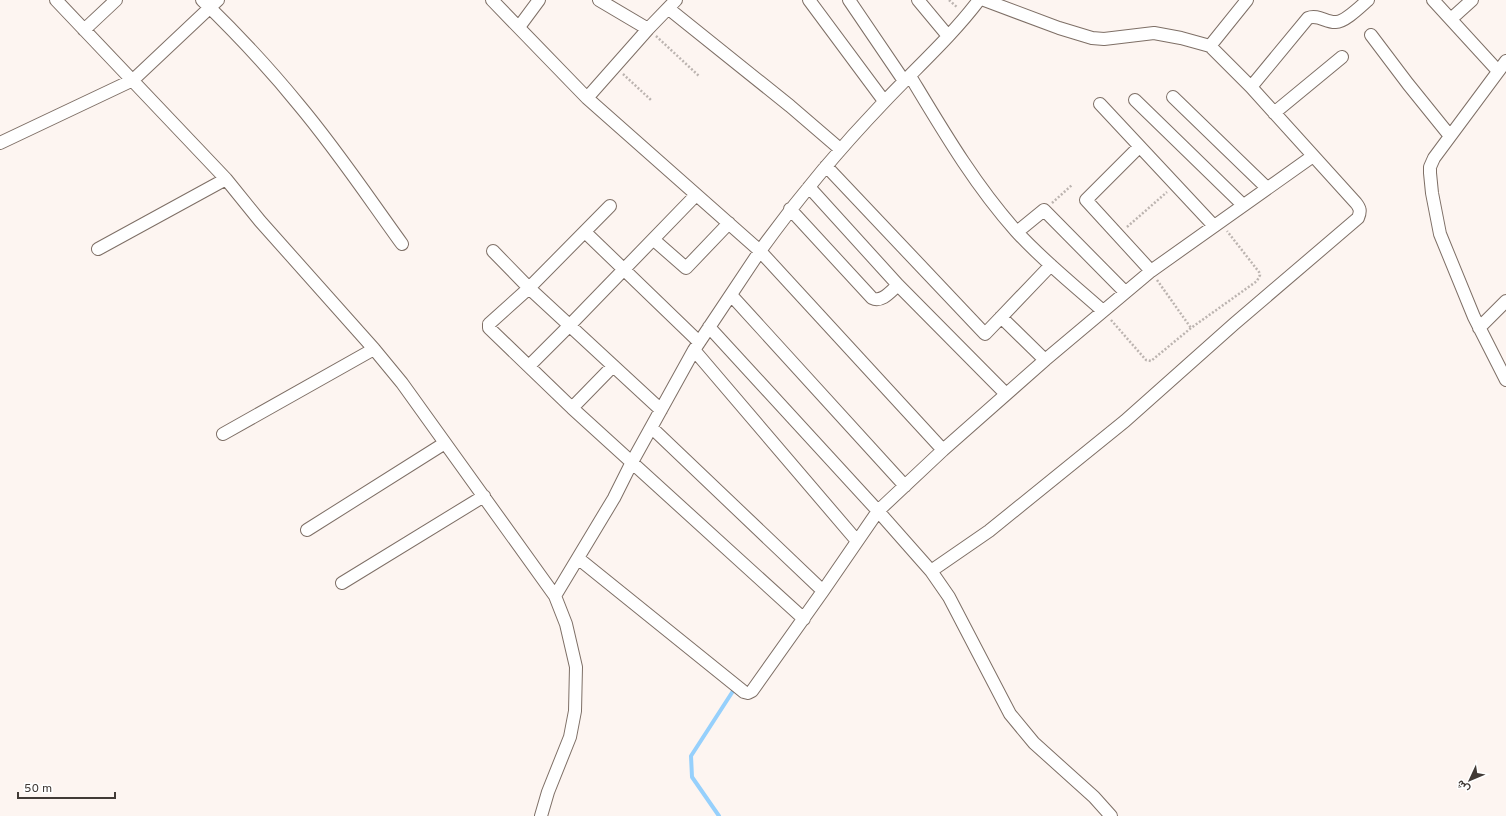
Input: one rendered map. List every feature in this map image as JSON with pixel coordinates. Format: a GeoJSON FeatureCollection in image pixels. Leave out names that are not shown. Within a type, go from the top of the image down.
{"type":"FeatureCollection","features":[{"type":"Feature","properties":{"kind":"street"},"geometry":{"type":"LineString","coordinates":[[56,0],[226,179],[260,221],[374,349],[402,383],[446,443],[555,596],[566,624],[576,667],[575,711],[570,737],[548,792],[541,816]]}},
{"type":"Feature","properties":{"kind":"street"},"geometry":{"type":"LineString","coordinates":[[84,30],[116,0]]}},
{"type":"Feature","properties":{"kind":"street"},"geometry":{"type":"LineString","coordinates":[[492,0],[587,98],[760,251],[943,450]]}},
{"type":"Feature","properties":{"kind":"street"},"geometry":{"type":"LineString","coordinates":[[519,27],[539,0]]}},
{"type":"Feature","properties":{"kind":"street"},"geometry":{"type":"LineString","coordinates":[[599,0],[648,30]]}},
{"type":"Feature","properties":{"kind":"street"},"geometry":{"type":"LineString","coordinates":[[810,0],[884,101]]}},
{"type":"Feature","properties":{"kind":"street"},"geometry":{"type":"LineString","coordinates":[[848,0],[907,79],[984,192],[1017,232],[1051,265],[1103,311]]}},
{"type":"Feature","properties":{"kind":"street"},"geometry":{"type":"LineString","coordinates":[[918,0],[948,36]]}},
{"type":"Feature","properties":{"kind":"street"},"geometry":{"type":"LineString","coordinates":[[555,596],[579,559],[614,498],[632,462],[697,346],[760,251],[790,209],[840,149],[884,101],[948,36],[979,0]]}},
{"type":"Feature","properties":{"kind":"street"},"geometry":{"type":"LineString","coordinates":[[931,571],[989,531],[1124,421],[1358,218],[1360,211],[1356,203],[1251,87],[1210,46],[1181,38],[1154,33],[1104,39],[1092,38],[1059,28],[984,0]]}},
{"type":"Feature","properties":{"kind":"street"},"geometry":{"type":"LineString","coordinates":[[1210,46],[1247,0]]}},
{"type":"Feature","properties":{"kind":"street"},"geometry":{"type":"LineString","coordinates":[[1251,87],[1308,18],[1314,17],[1332,22],[1340,22],[1368,0]]}},
{"type":"Feature","properties":{"kind":"street"},"geometry":{"type":"LineString","coordinates":[[1433,0],[1498,71]]}},
{"type":"Feature","properties":{"kind":"street"},"geometry":{"type":"LineString","coordinates":[[1451,19],[1472,0]]}},
{"type":"Feature","properties":{"kind":"street"},"geometry":{"type":"LineString","coordinates":[[0,143],[133,80],[210,2],[300,105],[402,244]]}},
{"type":"Feature","properties":{"kind":"street"},"geometry":{"type":"LineString","coordinates":[[587,98],[672,5],[840,149]]}},
{"type":"Feature","properties":{"kind":"street"},"geometry":{"type":"LineString","coordinates":[[1371,35],[1450,136]]}},
{"type":"Feature","properties":{"kind":"street"},"geometry":{"type":"LineString","coordinates":[[1274,113],[1342,57]]}},
{"type":"Feature","properties":{"kind":"street"},"geometry":{"type":"LineString","coordinates":[[1506,61],[1434,158],[1430,167],[1432,193],[1440,234],[1479,328],[1506,380]]}},
{"type":"Feature","properties":{"kind":"street"},"geometry":{"type":"LineString","coordinates":[[1173,97],[1266,188]]}},
{"type":"Feature","properties":{"kind":"street"},"geometry":{"type":"LineString","coordinates":[[1136,100],[1243,205]]}},
{"type":"Feature","properties":{"kind":"street"},"geometry":{"type":"LineString","coordinates":[[1100,104],[1175,185],[1217,224]]}},
{"type":"Feature","properties":{"kind":"street"},"geometry":{"type":"LineString","coordinates":[[1139,147],[1087,197],[1086,200],[1150,271]]}},
{"type":"Feature","properties":{"kind":"street"},"geometry":{"type":"LineString","coordinates":[[579,559],[744,692],[748,693],[752,691],[824,591],[856,541],[878,511],[943,450],[1124,292],[1150,271],[1313,156]]}},
{"type":"Feature","properties":{"kind":"street"},"geometry":{"type":"LineString","coordinates":[[826,166],[985,334],[1051,265]]}},
{"type":"Feature","properties":{"kind":"street"},"geometry":{"type":"LineString","coordinates":[[98,249],[226,179]]}},
{"type":"Feature","properties":{"kind":"street"},"geometry":{"type":"LineString","coordinates":[[809,187],[898,285],[1006,394]]}},
{"type":"Feature","properties":{"kind":"street"},"geometry":{"type":"LineString","coordinates":[[529,366],[654,240],[696,195]]}},
{"type":"Feature","properties":{"kind":"street"},"geometry":{"type":"LineString","coordinates":[[610,206],[529,288],[488,326],[572,408],[804,619]]}},
{"type":"Feature","properties":{"kind":"street"},"geometry":{"type":"LineString","coordinates":[[790,209],[872,298],[882,299],[898,285]]}},
{"type":"Feature","properties":{"kind":"street"},"geometry":{"type":"LineString","coordinates":[[1017,232],[1044,210],[1124,292]]}},
{"type":"Feature","properties":{"kind":"street"},"geometry":{"type":"LineString","coordinates":[[654,240],[686,268],[729,223]]}},
{"type":"Feature","properties":{"kind":"street"},"geometry":{"type":"LineString","coordinates":[[585,232],[625,269],[697,346],[856,541]]}},
{"type":"Feature","properties":{"kind":"street"},"geometry":{"type":"LineString","coordinates":[[494,251],[529,288],[661,410]]}},
{"type":"Feature","properties":{"kind":"street"},"geometry":{"type":"LineString","coordinates":[[731,295],[905,486]]}},
{"type":"Feature","properties":{"kind":"street"},"geometry":{"type":"LineString","coordinates":[[1479,328],[1506,301]]}},
{"type":"Feature","properties":{"kind":"street"},"geometry":{"type":"LineString","coordinates":[[1001,317],[1045,360]]}},
{"type":"Feature","properties":{"kind":"street"},"geometry":{"type":"LineString","coordinates":[[709,327],[931,571],[949,597],[1010,714],[1034,744],[1094,797],[1111,816]]}},
{"type":"Feature","properties":{"kind":"street"},"geometry":{"type":"LineString","coordinates":[[223,434],[374,349]]}},
{"type":"Feature","properties":{"kind":"street"},"geometry":{"type":"LineString","coordinates":[[572,408],[613,366]]}},
{"type":"Feature","properties":{"kind":"street"},"geometry":{"type":"LineString","coordinates":[[652,428],[824,591]]}},
{"type":"Feature","properties":{"kind":"street"},"geometry":{"type":"LineString","coordinates":[[307,530],[446,443]]}},
{"type":"Feature","properties":{"kind":"street"},"geometry":{"type":"LineString","coordinates":[[342,584],[484,496]]}},
{"type":"Feature","properties":{"kind":"path"},"geometry":{"type":"LineString","coordinates":[[648,30],[699,76]]}},
{"type":"Feature","properties":{"kind":"path"},"geometry":{"type":"LineString","coordinates":[[615,66],[651,100]]}},
{"type":"Feature","properties":{"kind":"path"},"geometry":{"type":"LineString","coordinates":[[1044,210],[1072,185]]}},
{"type":"Feature","properties":{"kind":"path"},"geometry":{"type":"LineString","coordinates":[[1118,236],[1175,185]]}},
{"type":"Feature","properties":{"kind":"path"},"geometry":{"type":"LineString","coordinates":[[1103,311],[1146,360],[1154,360],[1191,328],[1259,278],[1260,272],[1257,268],[1217,224]]}},
{"type":"Feature","properties":{"kind":"path"},"geometry":{"type":"LineString","coordinates":[[1150,271],[1191,328]]}},
{"type":"Feature","properties":{"kind":"waterway"},"geometry":{"type":"LineString","coordinates":[[719,816],[692,777],[691,756],[733,691]]}}]}
